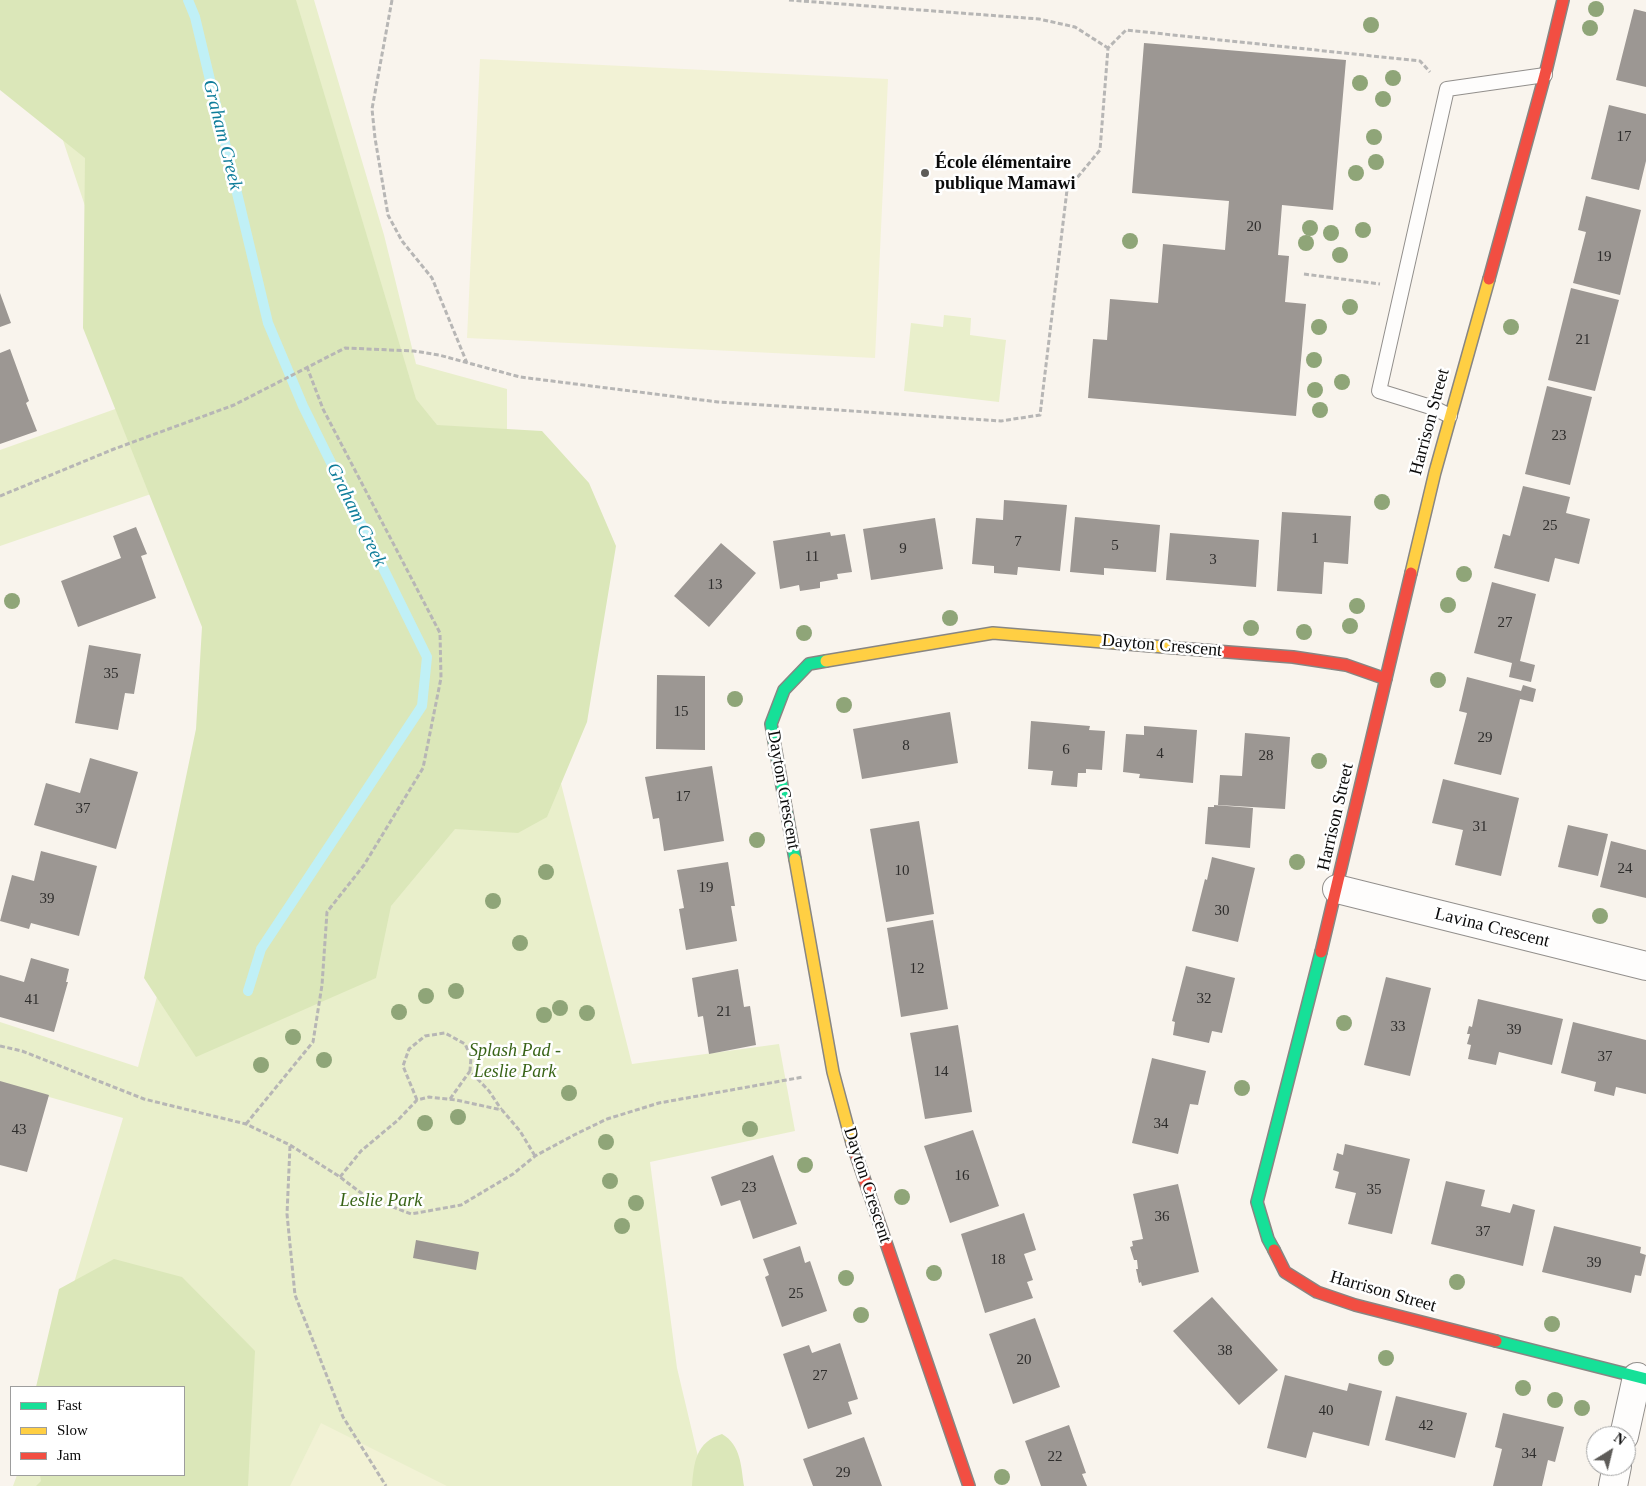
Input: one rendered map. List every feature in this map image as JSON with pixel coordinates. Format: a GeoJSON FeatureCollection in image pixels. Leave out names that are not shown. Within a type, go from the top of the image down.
{"type":"FeatureCollection","features":[{"type":"Feature","properties":{"kind":"street","name":"Harrison Street"},"geometry":{"type":"LineString","coordinates":[[1563,0],[1545,75],[1435,472],[1338,889],[1257,1202],[1268,1240],[1285,1272],[1317,1292],[1355,1305],[1641,1378]]}},
{"type":"Feature","properties":{"kind":"street","name":"Dayton Crescent"},"geometry":{"type":"LineString","coordinates":[[969,1486],[852,1148],[834,1072],[771,724],[784,690],[809,664],[993,633],[1293,657],[1346,665],[1386,679]]}},
{"type":"Feature","properties":{"kind":"street","name":"Lavina Crescent"},"geometry":{"type":"LineString","coordinates":[[1338,889],[1646,966]]}},
{"type":"Feature","properties":{"kind":"street"},"geometry":{"type":"LineString","coordinates":[[1627,1426],[1641,1378]]}},
{"type":"Feature","properties":{"kind":"lane"},"geometry":{"type":"LineString","coordinates":[[1450,416],[1434,408],[1379,391],[1447,89],[1545,75]]}},
{"type":"Feature","properties":{"kind":"path"},"geometry":{"type":"LineString","coordinates":[[392,0],[372,108],[388,215],[402,241],[432,278],[467,363]]}},
{"type":"Feature","properties":{"kind":"path"},"geometry":{"type":"LineString","coordinates":[[789,0],[1039,20],[1074,27],[1108,48]]}},
{"type":"Feature","properties":{"kind":"path"},"geometry":{"type":"LineString","coordinates":[[0,496],[114,449],[234,405],[345,348],[414,350],[520,377],[718,402],[1001,421],[1040,415],[1067,190],[1100,150],[1108,48],[1126,30],[1420,61],[1447,89]]}},
{"type":"Feature","properties":{"kind":"path"},"geometry":{"type":"LineString","coordinates":[[1304,274],[1402,288]]}},
{"type":"Feature","properties":{"kind":"path"},"geometry":{"type":"LineString","coordinates":[[246,1124],[313,1042],[322,985],[327,912],[364,865],[423,768],[441,678],[440,633],[323,409],[307,367]]}},
{"type":"Feature","properties":{"kind":"path"},"geometry":{"type":"LineString","coordinates":[[417,1100],[403,1066],[409,1049],[425,1036],[445,1033],[465,1044],[470,1057],[470,1071],[450,1099]]}},
{"type":"Feature","properties":{"kind":"path"},"geometry":{"type":"LineString","coordinates":[[0,1046],[22,1051],[144,1099],[246,1124],[290,1145],[340,1177],[365,1196],[411,1214],[461,1205],[513,1174],[536,1156],[607,1119],[660,1103],[834,1072]]}},
{"type":"Feature","properties":{"kind":"path"},"geometry":{"type":"LineString","coordinates":[[470,1071],[489,1091],[520,1131],[536,1156]]}},
{"type":"Feature","properties":{"kind":"path"},"geometry":{"type":"LineString","coordinates":[[340,1177],[361,1151],[398,1120],[417,1100],[429,1097],[450,1099],[502,1110]]}},
{"type":"Feature","properties":{"kind":"path"},"geometry":{"type":"LineString","coordinates":[[290,1145],[287,1214],[295,1295],[344,1417],[386,1486]]}},
{"type":"Feature","properties":{"kind":"green space"},"geometry":{"type":"Polygon","coordinates":[[[0,0],[296,0],[416,399],[437,425],[542,431],[589,483],[616,546],[587,722],[547,817],[518,833],[455,829],[391,906],[376,978],[196,1057],[144,978],[196,729],[202,627],[83,328],[85,158],[0,90],[0,0]]]}},
{"type":"Feature","properties":{"kind":"green space","name":"Leslie Park"},"geometry":{"type":"Polygon","coordinates":[[[16,0],[314,0],[384,235],[416,364],[507,389],[507,570],[632,1064],[779,1044],[795,1131],[650,1162],[677,1368],[705,1486],[13,1486],[17,1476],[185,1476],[185,1386],[43,1386],[123,1118],[0,1083],[0,1022],[138,1067],[218,770],[249,663],[183,483],[0,546],[0,450],[149,397],[16,0]]]}},
{"type":"Feature","properties":{"kind":"green space"},"geometry":{"type":"Polygon","coordinates":[[[480,59],[888,79],[875,358],[467,338],[480,59]]]}},
{"type":"Feature","properties":{"kind":"green space"},"geometry":{"type":"Polygon","coordinates":[[[944,315],[971,318],[970,335],[1006,340],[999,402],[904,391],[911,323],[943,327],[944,315]]]}},
{"type":"Feature","properties":{"kind":"green space"},"geometry":{"type":"Polygon","coordinates":[[[114,1259],[182,1277],[255,1351],[248,1486],[36,1486],[41,1481],[40,1476],[185,1476],[185,1386],[36,1386],[59,1289],[114,1259]]]}},
{"type":"Feature","properties":{"kind":"green space"},"geometry":{"type":"Polygon","coordinates":[[[321,1423],[447,1486],[290,1486],[321,1423]]]}},
{"type":"Feature","properties":{"kind":"green space"},"geometry":{"type":"Polygon","coordinates":[[[722,1434],[737,1450],[744,1486],[692,1486],[698,1454],[707,1442],[722,1434]]]}},
{"type":"Feature","properties":{"kind":"building"},"geometry":{"type":"Polygon","coordinates":[[[1634,9],[1646,12],[1646,87],[1616,80],[1634,9]]]}},
{"type":"Feature","properties":{"kind":"building"},"geometry":{"type":"Polygon","coordinates":[[[1144,43],[1346,60],[1333,210],[1282,205],[1278,255],[1289,256],[1285,302],[1306,304],[1296,416],[1088,398],[1093,339],[1107,340],[1110,299],[1158,303],[1163,244],[1225,250],[1229,201],[1132,193],[1144,43]]]}},
{"type":"Feature","properties":{"kind":"building"},"geometry":{"type":"Polygon","coordinates":[[[1609,105],[1646,114],[1646,161],[1639,190],[1591,179],[1609,105]]]}},
{"type":"Feature","properties":{"kind":"building"},"geometry":{"type":"Polygon","coordinates":[[[1586,196],[1641,210],[1620,295],[1573,283],[1586,232],[1578,230],[1586,196]]]}},
{"type":"Feature","properties":{"kind":"building"},"geometry":{"type":"Polygon","coordinates":[[[1571,288],[1619,300],[1595,391],[1548,380],[1571,288]]]}},
{"type":"Feature","properties":{"kind":"building"},"geometry":{"type":"Polygon","coordinates":[[[0,293],[11,323],[0,327],[0,293]]]}},
{"type":"Feature","properties":{"kind":"building"},"geometry":{"type":"Polygon","coordinates":[[[10,349],[29,401],[26,403],[37,431],[0,444],[0,353],[10,349]]]}},
{"type":"Feature","properties":{"kind":"building"},"geometry":{"type":"Polygon","coordinates":[[[1547,386],[1592,397],[1570,485],[1525,474],[1547,386]]]}},
{"type":"Feature","properties":{"kind":"building"},"geometry":{"type":"Polygon","coordinates":[[[1523,486],[1570,497],[1566,513],[1590,519],[1579,564],[1555,558],[1549,582],[1494,568],[1503,534],[1510,536],[1523,486]]]}},
{"type":"Feature","properties":{"kind":"building"},"geometry":{"type":"Polygon","coordinates":[[[1004,500],[1067,505],[1060,571],[1018,567],[1017,575],[994,573],[994,566],[972,564],[976,518],[1003,520],[1004,500]]]}},
{"type":"Feature","properties":{"kind":"building"},"geometry":{"type":"Polygon","coordinates":[[[1282,512],[1351,516],[1348,564],[1324,562],[1322,594],[1277,591],[1282,512]]]}},
{"type":"Feature","properties":{"kind":"building"},"geometry":{"type":"Polygon","coordinates":[[[1075,517],[1160,525],[1156,572],[1104,568],[1104,575],[1070,572],[1075,517]]]}},
{"type":"Feature","properties":{"kind":"building"},"geometry":{"type":"Polygon","coordinates":[[[935,518],[943,569],[871,580],[863,529],[935,518]]]}},
{"type":"Feature","properties":{"kind":"building"},"geometry":{"type":"Polygon","coordinates":[[[136,527],[147,554],[141,556],[156,598],[78,627],[61,581],[121,558],[113,536],[136,527]]]}},
{"type":"Feature","properties":{"kind":"building"},"geometry":{"type":"Polygon","coordinates":[[[830,532],[831,536],[845,534],[852,572],[837,574],[838,579],[820,582],[820,588],[800,591],[799,585],[780,589],[773,541],[830,532]]]}},
{"type":"Feature","properties":{"kind":"building"},"geometry":{"type":"Polygon","coordinates":[[[1170,533],[1259,540],[1256,587],[1166,580],[1170,533]]]}},
{"type":"Feature","properties":{"kind":"building"},"geometry":{"type":"Polygon","coordinates":[[[721,543],[756,573],[709,627],[674,596],[721,543]]]}},
{"type":"Feature","properties":{"kind":"building"},"geometry":{"type":"Polygon","coordinates":[[[1492,582],[1536,594],[1520,661],[1535,665],[1531,682],[1509,677],[1512,663],[1474,653],[1492,582]]]}},
{"type":"Feature","properties":{"kind":"building"},"geometry":{"type":"Polygon","coordinates":[[[89,645],[141,654],[134,694],[125,693],[118,730],[75,723],[89,645]]]}},
{"type":"Feature","properties":{"kind":"building"},"geometry":{"type":"Polygon","coordinates":[[[657,675],[705,676],[705,750],[656,749],[657,675]]]}},
{"type":"Feature","properties":{"kind":"building"},"geometry":{"type":"Polygon","coordinates":[[[1467,677],[1521,691],[1523,685],[1536,689],[1533,702],[1520,699],[1501,775],[1454,764],[1467,713],[1459,711],[1467,677]]]}},
{"type":"Feature","properties":{"kind":"building"},"geometry":{"type":"Polygon","coordinates":[[[950,712],[958,763],[862,779],[853,729],[950,712]]]}},
{"type":"Feature","properties":{"kind":"building"},"geometry":{"type":"Polygon","coordinates":[[[1031,721],[1090,726],[1089,730],[1105,731],[1102,770],[1086,769],[1086,773],[1078,773],[1077,787],[1051,785],[1053,771],[1028,769],[1031,721]]]}},
{"type":"Feature","properties":{"kind":"building"},"geometry":{"type":"Polygon","coordinates":[[[1144,726],[1197,730],[1193,783],[1139,778],[1140,774],[1123,772],[1126,734],[1144,735],[1144,726]]]}},
{"type":"Feature","properties":{"kind":"building"},"geometry":{"type":"Polygon","coordinates":[[[1245,733],[1290,737],[1285,809],[1218,805],[1220,775],[1242,776],[1245,733]]]}},
{"type":"Feature","properties":{"kind":"building"},"geometry":{"type":"Polygon","coordinates":[[[90,758],[138,772],[116,849],[34,825],[46,783],[80,793],[90,758]]]}},
{"type":"Feature","properties":{"kind":"building"},"geometry":{"type":"Polygon","coordinates":[[[712,766],[724,841],[664,851],[659,818],[653,819],[645,777],[712,766]]]}},
{"type":"Feature","properties":{"kind":"building"},"geometry":{"type":"Polygon","coordinates":[[[1443,779],[1519,798],[1501,876],[1455,865],[1463,830],[1432,823],[1443,779]]]}},
{"type":"Feature","properties":{"kind":"building"},"geometry":{"type":"Polygon","coordinates":[[[1214,805],[1253,808],[1250,848],[1205,844],[1208,807],[1214,807],[1214,805]]]}},
{"type":"Feature","properties":{"kind":"building"},"geometry":{"type":"Polygon","coordinates":[[[919,821],[934,914],[886,922],[870,829],[919,821]]]}},
{"type":"Feature","properties":{"kind":"building"},"geometry":{"type":"Polygon","coordinates":[[[1568,825],[1608,834],[1598,876],[1558,867],[1568,825]]]}},
{"type":"Feature","properties":{"kind":"building"},"geometry":{"type":"Polygon","coordinates":[[[1611,841],[1646,850],[1646,898],[1600,887],[1611,841]]]}},
{"type":"Feature","properties":{"kind":"building"},"geometry":{"type":"Polygon","coordinates":[[[41,851],[97,866],[79,936],[31,923],[29,929],[0,921],[12,875],[34,881],[41,851]]]}},
{"type":"Feature","properties":{"kind":"building"},"geometry":{"type":"Polygon","coordinates":[[[1212,857],[1255,868],[1238,942],[1192,931],[1212,857]]]}},
{"type":"Feature","properties":{"kind":"building"},"geometry":{"type":"Polygon","coordinates":[[[728,862],[735,906],[731,906],[737,941],[686,950],[679,909],[684,908],[677,870],[728,862]]]}},
{"type":"Feature","properties":{"kind":"building"},"geometry":{"type":"Polygon","coordinates":[[[933,920],[948,1009],[901,1017],[887,928],[933,920]]]}},
{"type":"Feature","properties":{"kind":"building"},"geometry":{"type":"Polygon","coordinates":[[[31,958],[69,969],[66,982],[68,982],[54,1032],[0,1017],[0,975],[24,982],[31,958]]]}},
{"type":"Feature","properties":{"kind":"building"},"geometry":{"type":"Polygon","coordinates":[[[1186,966],[1235,978],[1222,1033],[1212,1031],[1209,1043],[1173,1035],[1175,1022],[1172,1021],[1186,966]]]}},
{"type":"Feature","properties":{"kind":"building"},"geometry":{"type":"Polygon","coordinates":[[[738,969],[744,1007],[750,1006],[756,1045],[709,1054],[703,1016],[698,1017],[692,978],[738,969]]]}},
{"type":"Feature","properties":{"kind":"building"},"geometry":{"type":"Polygon","coordinates":[[[1386,977],[1431,988],[1410,1076],[1364,1065],[1386,977]]]}},
{"type":"Feature","properties":{"kind":"building"},"geometry":{"type":"Polygon","coordinates":[[[1478,999],[1563,1019],[1552,1065],[1499,1052],[1496,1065],[1468,1059],[1471,1045],[1467,1044],[1470,1034],[1467,1034],[1469,1026],[1472,1027],[1478,999]]]}},
{"type":"Feature","properties":{"kind":"building"},"geometry":{"type":"Polygon","coordinates":[[[1573,1022],[1646,1040],[1646,1094],[1616,1087],[1614,1096],[1594,1091],[1596,1082],[1561,1073],[1573,1022]]]}},
{"type":"Feature","properties":{"kind":"building"},"geometry":{"type":"Polygon","coordinates":[[[958,1025],[972,1112],[925,1119],[910,1033],[958,1025]]]}},
{"type":"Feature","properties":{"kind":"building"},"geometry":{"type":"Polygon","coordinates":[[[1152,1058],[1206,1071],[1198,1105],[1190,1104],[1178,1154],[1132,1143],[1152,1058]]]}},
{"type":"Feature","properties":{"kind":"building"},"geometry":{"type":"Polygon","coordinates":[[[0,1081],[49,1095],[27,1172],[0,1165],[0,1081]]]}},
{"type":"Feature","properties":{"kind":"building"},"geometry":{"type":"Polygon","coordinates":[[[973,1130],[999,1206],[950,1223],[924,1146],[973,1130]]]}},
{"type":"Feature","properties":{"kind":"building"},"geometry":{"type":"Polygon","coordinates":[[[1345,1144],[1410,1159],[1392,1234],[1348,1224],[1356,1193],[1335,1188],[1339,1172],[1333,1170],[1337,1153],[1343,1155],[1345,1144]]]}},
{"type":"Feature","properties":{"kind":"building"},"geometry":{"type":"Polygon","coordinates":[[[773,1155],[797,1224],[753,1239],[740,1200],[721,1206],[711,1177],[773,1155]]]}},
{"type":"Feature","properties":{"kind":"building"},"geometry":{"type":"Polygon","coordinates":[[[1446,1181],[1485,1190],[1481,1206],[1510,1213],[1513,1204],[1535,1210],[1523,1266],[1431,1244],[1446,1181]]]}},
{"type":"Feature","properties":{"kind":"building"},"geometry":{"type":"Polygon","coordinates":[[[1178,1184],[1199,1272],[1142,1286],[1141,1282],[1139,1283],[1136,1269],[1138,1269],[1137,1260],[1134,1260],[1130,1247],[1133,1246],[1132,1241],[1143,1239],[1133,1194],[1178,1184]]]}},
{"type":"Feature","properties":{"kind":"building"},"geometry":{"type":"Polygon","coordinates":[[[1024,1213],[1036,1250],[1024,1254],[1033,1280],[1027,1282],[1033,1298],[985,1313],[961,1234],[1024,1213]]]}},
{"type":"Feature","properties":{"kind":"building"},"geometry":{"type":"Polygon","coordinates":[[[1554,1226],[1641,1247],[1640,1253],[1646,1255],[1641,1276],[1635,1275],[1631,1293],[1542,1272],[1554,1226]]]}},
{"type":"Feature","properties":{"kind":"building"},"geometry":{"type":"Polygon","coordinates":[[[416,1240],[479,1252],[476,1270],[413,1258],[416,1240]]]}},
{"type":"Feature","properties":{"kind":"building"},"geometry":{"type":"Polygon","coordinates":[[[800,1246],[805,1263],[810,1261],[827,1311],[782,1327],[765,1277],[769,1275],[763,1259],[800,1246]]]}},
{"type":"Feature","properties":{"kind":"building"},"geometry":{"type":"Polygon","coordinates":[[[1212,1297],[1278,1370],[1239,1405],[1173,1331],[1212,1297]]]}},
{"type":"Feature","properties":{"kind":"building"},"geometry":{"type":"Polygon","coordinates":[[[1035,1318],[1060,1387],[1013,1404],[989,1334],[1035,1318]]]}},
{"type":"Feature","properties":{"kind":"building"},"geometry":{"type":"Polygon","coordinates":[[[840,1343],[858,1399],[848,1402],[852,1414],[808,1429],[783,1354],[809,1345],[812,1353],[840,1343]]]}},
{"type":"Feature","properties":{"kind":"building"},"geometry":{"type":"Polygon","coordinates":[[[1285,1375],[1347,1391],[1349,1383],[1382,1391],[1369,1446],[1313,1432],[1306,1458],[1267,1448],[1285,1375]]]}},
{"type":"Feature","properties":{"kind":"building"},"geometry":{"type":"Polygon","coordinates":[[[1396,1396],[1467,1413],[1455,1458],[1385,1440],[1396,1396]]]}},
{"type":"Feature","properties":{"kind":"building"},"geometry":{"type":"Polygon","coordinates":[[[1503,1413],[1564,1427],[1555,1462],[1548,1460],[1542,1486],[1493,1486],[1502,1449],[1495,1447],[1503,1413]]]}},
{"type":"Feature","properties":{"kind":"building"},"geometry":{"type":"Polygon","coordinates":[[[1069,1425],[1086,1473],[1082,1474],[1087,1486],[1041,1486],[1025,1441],[1069,1425]]]}},
{"type":"Feature","properties":{"kind":"building"},"geometry":{"type":"Polygon","coordinates":[[[864,1437],[882,1486],[813,1486],[803,1459],[864,1437]]]}},
{"type":"Feature","properties":{"kind":"waterway","name":"Graham Creek"},"geometry":{"type":"LineString","coordinates":[[188,0],[195,17],[268,323],[303,406],[427,657],[422,706],[261,949],[248,991]]}},
{"type":"Feature","properties":{"kind":"traffic: fast"},"geometry":{"type":"LineString","coordinates":[[795,859],[771,724],[784,690],[809,664],[826,661]]}},
{"type":"Feature","properties":{"kind":"traffic: fast"},"geometry":{"type":"LineString","coordinates":[[1274,1250],[1268,1239],[1257,1202],[1321,952]]}},
{"type":"Feature","properties":{"kind":"traffic: fast"},"geometry":{"type":"LineString","coordinates":[[1496,1341],[1646,1379]]}},
{"type":"Feature","properties":{"kind":"traffic: slow"},"geometry":{"type":"LineString","coordinates":[[1411,573],[1435,472],[1489,279]]}},
{"type":"Feature","properties":{"kind":"traffic: slow"},"geometry":{"type":"LineString","coordinates":[[826,661],[993,633],[1176,648]]}},
{"type":"Feature","properties":{"kind":"traffic: slow"},"geometry":{"type":"LineString","coordinates":[[795,859],[833,1072],[852,1143]]}},
{"type":"Feature","properties":{"kind":"traffic: jam"},"geometry":{"type":"LineString","coordinates":[[1489,279],[1545,75],[1563,0]]}},
{"type":"Feature","properties":{"kind":"traffic: jam"},"geometry":{"type":"LineString","coordinates":[[1321,952],[1411,573]]}},
{"type":"Feature","properties":{"kind":"traffic: jam"},"geometry":{"type":"LineString","coordinates":[[1176,648],[1293,657],[1346,665],[1386,679]]}},
{"type":"Feature","properties":{"kind":"traffic: jam"},"geometry":{"type":"LineString","coordinates":[[852,1143],[969,1486]]}},
{"type":"Feature","properties":{"kind":"traffic: jam"},"geometry":{"type":"LineString","coordinates":[[1274,1250],[1285,1272],[1317,1292],[1355,1305],[1496,1341]]}},
{"type":"Feature","properties":{"kind":"place","name":"École élémentaire publique Mamawi"},"geometry":{"type":"Point","coordinates":[925,173]}},
{"type":"Feature","properties":{"kind":"park label","name":"Splash Pad - Leslie Park"},"geometry":{"type":"Point","coordinates":[515,1061]}}]}
